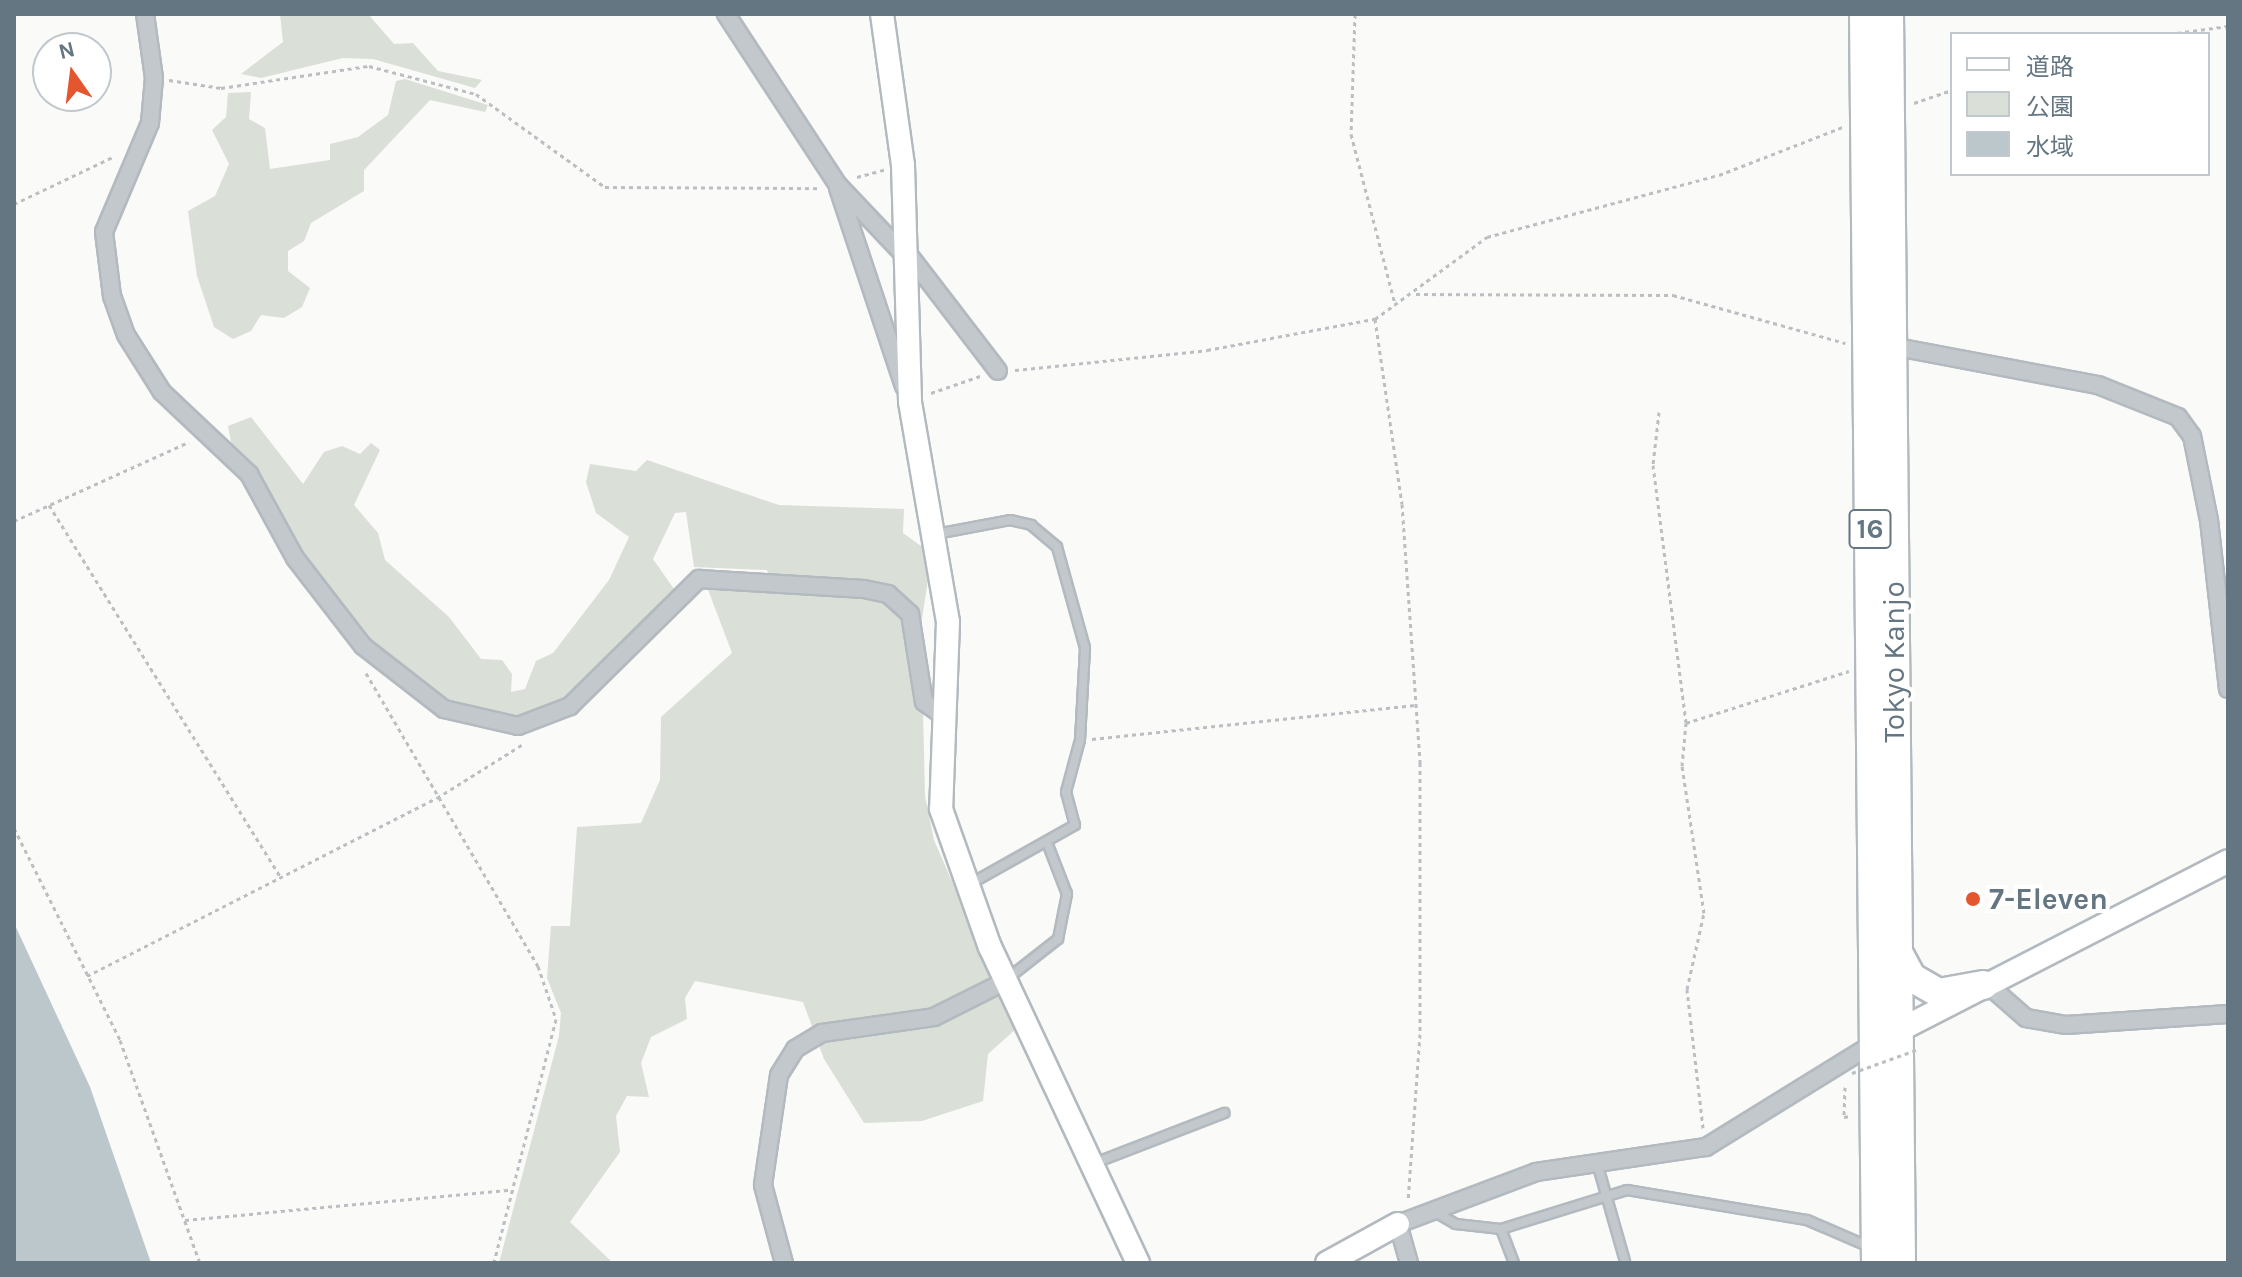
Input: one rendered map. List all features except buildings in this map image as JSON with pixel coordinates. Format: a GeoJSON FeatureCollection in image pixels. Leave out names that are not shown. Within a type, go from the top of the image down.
{"type":"FeatureCollection","features":[{"type":"Feature","properties":{"kind":"highway","name":"Tokyo Kanjo"},"geometry":{"type":"LineString","coordinates":[[1864,14],[1879,113]]}},
{"type":"Feature","properties":{"kind":"highway","name":"Tokyo Kanjo"},"geometry":{"type":"LineString","coordinates":[[1889,14],[1879,113],[1882,344],[1899,955],[1908,1040],[1893,1259]]}},
{"type":"Feature","properties":{"kind":"highway","name":"Tokyo Kanjo"},"geometry":{"type":"LineString","coordinates":[[1882,344],[1871,663],[1873,1044],[1893,1259]]}},
{"type":"Feature","properties":{"kind":"highway"},"geometry":{"type":"LineString","coordinates":[[1899,955],[1911,977],[1930,990],[1985,984]]}},
{"type":"Feature","properties":{"kind":"street"},"geometry":{"type":"LineString","coordinates":[[145,14],[154,78],[141,149],[104,232],[102,254],[126,335],[162,392],[249,474],[295,558],[363,646],[444,709],[518,726],[570,706],[699,579],[864,589],[888,594],[910,614],[924,702],[940,713]]}},
{"type":"Feature","properties":{"kind":"street"},"geometry":{"type":"LineString","coordinates":[[726,14],[838,185],[909,258],[998,371]]}},
{"type":"Feature","properties":{"kind":"street"},"geometry":{"type":"LineString","coordinates":[[882,14],[903,165],[909,258],[910,402]]}},
{"type":"Feature","properties":{"kind":"street"},"geometry":{"type":"LineString","coordinates":[[838,185],[910,402],[935,534],[948,622],[940,713],[941,809],[966,887],[1006,981],[1138,1263]]}},
{"type":"Feature","properties":{"kind":"street"},"geometry":{"type":"LineString","coordinates":[[1882,344],[2098,385],[2178,417],[2192,436],[2209,520],[2228,689]]}},
{"type":"Feature","properties":{"kind":"street"},"geometry":{"type":"LineString","coordinates":[[1327,1263],[1405,1221],[1536,1172],[1706,1147],[1873,1044],[1908,1040],[1985,984],[2228,861]]}},
{"type":"Feature","properties":{"kind":"street"},"geometry":{"type":"LineString","coordinates":[[790,1261],[763,1185],[779,1075],[795,1049],[822,1033],[934,1017],[1006,981]]}},
{"type":"Feature","properties":{"kind":"street"},"geometry":{"type":"LineString","coordinates":[[1985,984],[2026,1018],[2066,1025],[2228,1014]]}},
{"type":"Feature","properties":{"kind":"street"},"geometry":{"type":"LineString","coordinates":[[1405,1221],[1409,1263]]}},
{"type":"Feature","properties":{"kind":"lane"},"geometry":{"type":"LineString","coordinates":[[935,534],[1010,520],[1031,525],[1057,547],[1085,648],[1080,740],[1066,792],[1075,825],[1048,845],[966,887]]}},
{"type":"Feature","properties":{"kind":"lane"},"geometry":{"type":"LineString","coordinates":[[1006,981],[1058,939],[1067,894],[1048,845]]}},
{"type":"Feature","properties":{"kind":"lane"},"geometry":{"type":"LineString","coordinates":[[1092,1164],[1224,1113]]}},
{"type":"Feature","properties":{"kind":"lane"},"geometry":{"type":"LineString","coordinates":[[1597,1162],[1625,1261]]}},
{"type":"Feature","properties":{"kind":"lane"},"geometry":{"type":"LineString","coordinates":[[1431,1210],[1456,1224],[1501,1229],[1606,1193],[1807,1220],[1893,1259]]}},
{"type":"Feature","properties":{"kind":"lane"},"geometry":{"type":"LineString","coordinates":[[1501,1229],[1514,1263]]}},
{"type":"Feature","properties":{"kind":"path"},"geometry":{"type":"LineString","coordinates":[[1355,14],[1351,134],[1395,304]]}},
{"type":"Feature","properties":{"kind":"path"},"geometry":{"type":"LineString","coordinates":[[2184,32],[2228,26]]}},
{"type":"Feature","properties":{"kind":"path"},"geometry":{"type":"LineString","coordinates":[[154,78],[221,88],[369,66],[476,94],[605,187],[838,185],[903,165]]}},
{"type":"Feature","properties":{"kind":"path"},"geometry":{"type":"LineString","coordinates":[[910,402],[998,371],[1207,350],[1375,319],[1487,237],[1719,175],[1879,113],[1950,91]]}},
{"type":"Feature","properties":{"kind":"path"},"geometry":{"type":"LineString","coordinates":[[14,204],[141,149]]}},
{"type":"Feature","properties":{"kind":"path"},"geometry":{"type":"LineString","coordinates":[[1413,294],[1673,295],[1833,343],[1882,344]]}},
{"type":"Feature","properties":{"kind":"path"},"geometry":{"type":"LineString","coordinates":[[1375,319],[1402,504],[1415,705],[1420,1034],[1405,1221]]}},
{"type":"Feature","properties":{"kind":"path"},"geometry":{"type":"LineString","coordinates":[[1659,412],[1653,465],[1686,723],[1682,766],[1704,913],[1687,989],[1706,1147]]}},
{"type":"Feature","properties":{"kind":"path"},"geometry":{"type":"LineString","coordinates":[[14,521],[205,435]]}},
{"type":"Feature","properties":{"kind":"path"},"geometry":{"type":"LineString","coordinates":[[49,505],[281,877]]}},
{"type":"Feature","properties":{"kind":"path"},"geometry":{"type":"LineString","coordinates":[[363,646],[370,682],[538,966],[556,1019],[494,1263]]}},
{"type":"Feature","properties":{"kind":"path"},"geometry":{"type":"LineString","coordinates":[[1686,723],[1871,663]]}},
{"type":"Feature","properties":{"kind":"path"},"geometry":{"type":"LineString","coordinates":[[1080,740],[1415,705]]}},
{"type":"Feature","properties":{"kind":"path"},"geometry":{"type":"LineString","coordinates":[[87,976],[437,798],[529,740]]}},
{"type":"Feature","properties":{"kind":"path"},"geometry":{"type":"LineString","coordinates":[[14,828],[120,1040],[200,1263]]}},
{"type":"Feature","properties":{"kind":"path"},"geometry":{"type":"LineString","coordinates":[[1852,1073],[1908,1040]]}},
{"type":"Feature","properties":{"kind":"path"},"geometry":{"type":"LineString","coordinates":[[185,1220],[511,1190]]}},
{"type":"Feature","properties":{"kind":"green space"},"geometry":{"type":"Polygon","coordinates":[[[280,14],[368,14],[394,44],[413,43],[438,71],[482,80],[475,88],[373,59],[343,58],[261,78],[241,74],[283,42],[280,14]]]}},
{"type":"Feature","properties":{"kind":"green space"},"geometry":{"type":"Polygon","coordinates":[[[405,79],[488,105],[485,112],[430,100],[364,170],[364,191],[311,223],[304,241],[288,251],[288,271],[310,288],[302,307],[284,318],[261,315],[251,331],[233,339],[214,327],[197,276],[188,211],[215,196],[229,164],[212,130],[226,117],[228,93],[251,92],[249,119],[265,128],[270,169],[330,160],[330,144],[358,137],[388,115],[396,81],[405,79]]]}},
{"type":"Feature","properties":{"kind":"green space"},"geometry":{"type":"Polygon","coordinates":[[[251,417],[303,484],[324,452],[342,446],[360,454],[371,443],[380,450],[354,505],[378,533],[385,560],[449,617],[481,659],[502,660],[512,674],[511,692],[525,689],[536,661],[553,653],[609,580],[629,537],[596,513],[586,482],[590,464],[636,471],[647,460],[779,505],[904,509],[903,533],[932,554],[921,625],[925,796],[934,840],[1016,1029],[988,1054],[983,1101],[922,1121],[864,1123],[824,1059],[803,1002],[695,981],[685,998],[687,1019],[651,1037],[641,1063],[649,1097],[627,1096],[616,1116],[620,1152],[570,1222],[613,1263],[499,1263],[559,1036],[561,1013],[547,978],[551,926],[570,926],[577,827],[641,823],[660,780],[661,717],[732,653],[707,587],[771,587],[767,570],[694,567],[686,512],[675,513],[653,559],[674,589],[571,695],[515,723],[465,712],[358,629],[298,550],[260,476],[231,442],[228,426],[251,417]]]}},
{"type":"Feature","properties":{"kind":"water"},"geometry":{"type":"Polygon","coordinates":[[[14,923],[90,1087],[151,1263],[14,1263],[14,923]]]}},
{"type":"Feature","properties":{"kind":"place","name":"7-Eleven"},"geometry":{"type":"Point","coordinates":[1973,899]}}]}
